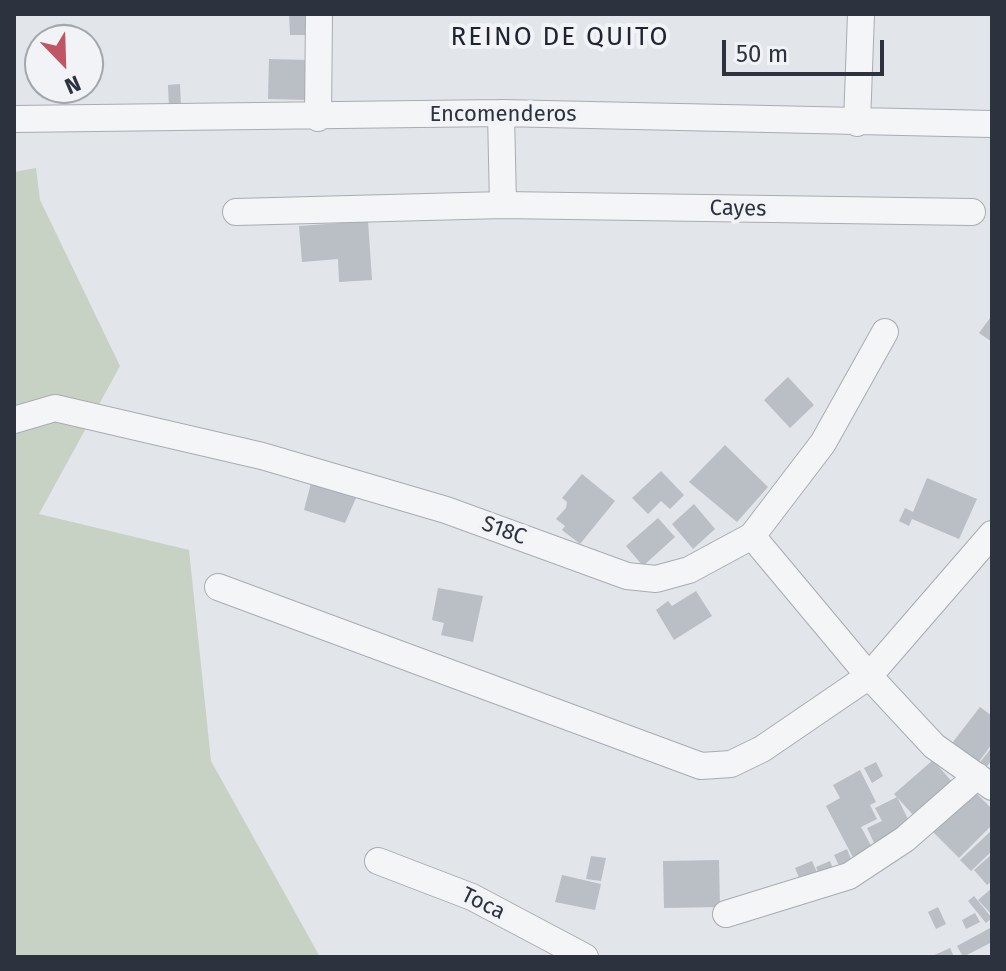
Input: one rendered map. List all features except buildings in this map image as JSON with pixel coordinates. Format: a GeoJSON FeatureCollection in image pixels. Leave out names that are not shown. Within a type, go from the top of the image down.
{"type":"FeatureCollection","features":[{"type":"Feature","properties":{"kind":"street"},"geometry":{"type":"LineString","coordinates":[[318,118],[319,14]]}},
{"type":"Feature","properties":{"kind":"street"},"geometry":{"type":"LineString","coordinates":[[857,123],[861,14]]}},
{"type":"Feature","properties":{"kind":"street"},"geometry":{"type":"LineString","coordinates":[[501,113],[503,205]]}},
{"type":"Feature","properties":{"kind":"street","name":"Encomenderos"},"geometry":{"type":"LineString","coordinates":[[14,119],[318,118],[501,113],[992,124]]}},
{"type":"Feature","properties":{"kind":"street","name":"Cayes"},"geometry":{"type":"LineString","coordinates":[[236,212],[503,205],[972,212]]}},
{"type":"Feature","properties":{"kind":"street","name":"S18C"},"geometry":{"type":"LineString","coordinates":[[14,420],[55,408],[262,456],[446,510],[627,576],[656,579],[689,570],[752,536],[823,443],[885,332]]}},
{"type":"Feature","properties":{"kind":"street"},"geometry":{"type":"LineString","coordinates":[[218,587],[701,766],[731,764],[762,749],[869,676],[992,534]]}},
{"type":"Feature","properties":{"kind":"street"},"geometry":{"type":"LineString","coordinates":[[726,914],[849,876],[984,782],[934,746],[869,676],[752,536]]}},
{"type":"Feature","properties":{"kind":"street","name":"Toca"},"geometry":{"type":"LineString","coordinates":[[378,861],[472,897],[585,957]]}},
{"type":"Feature","properties":{"kind":"green space"},"geometry":{"type":"Polygon","coordinates":[[[36,168],[40,200],[120,366],[39,514],[189,550],[211,761],[320,957],[14,957],[14,172],[36,168]]]}},
{"type":"Feature","properties":{"kind":"district","name":"REINO DE QUITO"},"geometry":{"type":"Point","coordinates":[560,38]}}]}
